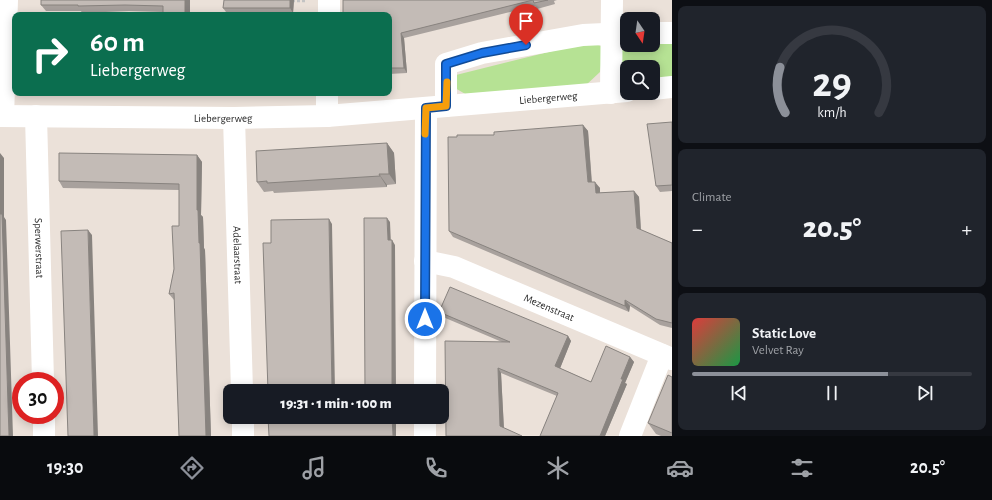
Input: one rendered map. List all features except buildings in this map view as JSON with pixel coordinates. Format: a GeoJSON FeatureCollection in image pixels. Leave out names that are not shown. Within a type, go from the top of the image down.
{"type":"FeatureCollection","features":[{"type":"Feature","properties":{"kind":"street"},"geometry":{"type":"LineString","coordinates":[[1,116],[7,0]]}},
{"type":"Feature","properties":{"kind":"street"},"geometry":{"type":"LineString","coordinates":[[612,0],[619,33],[619,92]]}},
{"type":"Feature","properties":{"kind":"street"},"geometry":{"type":"LineString","coordinates":[[425,384],[425,261],[436,107],[446,64],[482,53],[583,35],[619,33]]}},
{"type":"Feature","properties":{"kind":"street"},"geometry":{"type":"LineString","coordinates":[[660,33],[672,33]]}},
{"type":"Feature","properties":{"kind":"street"},"geometry":{"type":"LineString","coordinates":[[660,88],[672,87]]}},
{"type":"Feature","properties":{"kind":"street","name":"Liebergerweg"},"geometry":{"type":"LineString","coordinates":[[1,116],[234,118],[327,116],[619,92]]}},
{"type":"Feature","properties":{"kind":"street"},"geometry":{"type":"LineString","coordinates":[[327,96],[327,116]]}},
{"type":"Feature","properties":{"kind":"street","name":"Sperwerstraat"},"geometry":{"type":"LineString","coordinates":[[36,116],[43,372]]}},
{"type":"Feature","properties":{"kind":"street","name":"Adelaarstraat"},"geometry":{"type":"LineString","coordinates":[[234,118],[242,384]]}},
{"type":"Feature","properties":{"kind":"street","name":"Mezenstraat"},"geometry":{"type":"LineString","coordinates":[[425,261],[454,267],[667,357]]}},
{"type":"Feature","properties":{"kind":"street"},"geometry":{"type":"LineString","coordinates":[[630,436],[667,357]]}},
{"type":"Feature","properties":{"kind":"street"},"geometry":{"type":"LineString","coordinates":[[44,424],[44,436]]}},
{"type":"Feature","properties":{"kind":"street"},"geometry":{"type":"LineString","coordinates":[[243,424],[243,436]]}},
{"type":"Feature","properties":{"kind":"street"},"geometry":{"type":"LineString","coordinates":[[425,424],[425,436]]}},
{"type":"Feature","properties":{"kind":"path"},"geometry":{"type":"LineString","coordinates":[[291,1],[329,6]]}},
{"type":"Feature","properties":{"kind":"green space"},"geometry":{"type":"Polygon","coordinates":[[[589,42],[601,46],[602,59],[600,72],[585,86],[467,95],[455,88],[456,75],[589,42]]]}},
{"type":"Feature","properties":{"kind":"green space"},"geometry":{"type":"Polygon","coordinates":[[[660,42],[672,42],[672,78],[660,79],[660,60],[621,60],[621,52],[660,52],[660,42]]]}},
{"type":"Feature","properties":{"kind":"slow traffic"},"geometry":{"type":"LineString","coordinates":[[425,134],[426,108],[446,106],[447,82]]}},
{"type":"Feature","properties":{"kind":"route"},"geometry":{"type":"LineString","coordinates":[[425,319],[426,108],[446,106],[446,64],[482,53],[526,45]]}}]}
